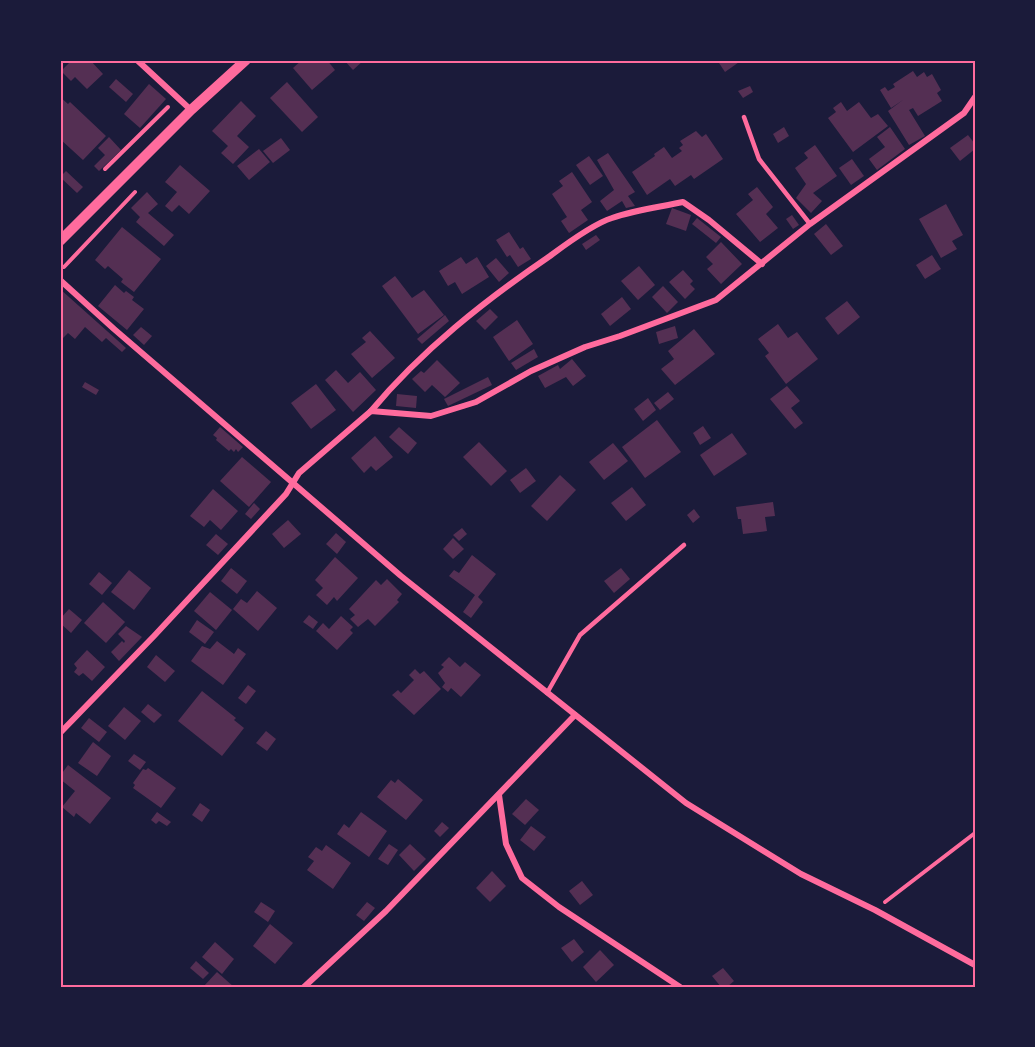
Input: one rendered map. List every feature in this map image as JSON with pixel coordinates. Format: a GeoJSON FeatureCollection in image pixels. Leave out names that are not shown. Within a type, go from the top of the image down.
{"type":"FeatureCollection","features":[{"type":"Feature","properties":{"kind":"street"},"geometry":{"type":"LineString","coordinates":[[137,60],[191,110]]}},
{"type":"Feature","properties":{"kind":"street"},"geometry":{"type":"LineString","coordinates":[[60,241],[191,110],[246,60]]}},
{"type":"Feature","properties":{"kind":"street"},"geometry":{"type":"LineString","coordinates":[[370,411],[431,416],[476,402],[531,371],[585,347],[716,300],[810,224],[964,113],[975,97]]}},
{"type":"Feature","properties":{"kind":"street"},"geometry":{"type":"LineString","coordinates":[[60,733],[286,494],[299,473],[370,411],[398,379],[455,327],[533,267],[611,218],[683,202],[709,220],[762,264]]}},
{"type":"Feature","properties":{"kind":"street"},"geometry":{"type":"LineString","coordinates":[[60,280],[401,576],[686,803],[801,874],[875,910],[975,965]]}},
{"type":"Feature","properties":{"kind":"street"},"geometry":{"type":"LineString","coordinates":[[304,987],[386,911],[575,715]]}},
{"type":"Feature","properties":{"kind":"street"},"geometry":{"type":"LineString","coordinates":[[499,795],[506,844],[522,878],[559,907],[680,987]]}},
{"type":"Feature","properties":{"kind":"lane"},"geometry":{"type":"LineString","coordinates":[[744,117],[759,159],[810,224]]}},
{"type":"Feature","properties":{"kind":"lane"},"geometry":{"type":"LineString","coordinates":[[547,693],[580,635],[684,545]]}},
{"type":"Feature","properties":{"kind":"path"},"geometry":{"type":"LineString","coordinates":[[875,910],[975,833]]}},
{"type":"Feature","properties":{"kind":"building"},"geometry":{"type":"Polygon","coordinates":[[[72,60],[90,60],[103,74],[87,89],[75,77],[71,81],[61,71],[72,60]]]}},
{"type":"Feature","properties":{"kind":"building"},"geometry":{"type":"Polygon","coordinates":[[[302,60],[327,60],[335,70],[312,90],[293,68],[302,60]]]}},
{"type":"Feature","properties":{"kind":"building"},"geometry":{"type":"Polygon","coordinates":[[[344,60],[364,60],[353,70],[344,60]]]}},
{"type":"Feature","properties":{"kind":"building"},"geometry":{"type":"Polygon","coordinates":[[[717,60],[742,60],[725,72],[717,60]]]}},
{"type":"Feature","properties":{"kind":"building"},"geometry":{"type":"Polygon","coordinates":[[[913,71],[917,77],[924,72],[927,77],[932,74],[941,90],[937,93],[942,101],[918,116],[913,108],[909,110],[925,136],[909,145],[888,111],[903,100],[891,108],[880,90],[885,87],[888,91],[895,87],[893,84],[913,71]]]}},
{"type":"Feature","properties":{"kind":"building"},"geometry":{"type":"Polygon","coordinates":[[[116,79],[133,94],[126,102],[109,87],[116,79]]]}},
{"type":"Feature","properties":{"kind":"building"},"geometry":{"type":"Polygon","coordinates":[[[287,82],[318,117],[302,132],[270,98],[287,82]]]}},
{"type":"Feature","properties":{"kind":"building"},"geometry":{"type":"Polygon","coordinates":[[[149,84],[166,99],[140,128],[124,114],[149,84]]]}},
{"type":"Feature","properties":{"kind":"building"},"geometry":{"type":"Polygon","coordinates":[[[750,86],[753,92],[743,98],[738,91],[750,86]]]}},
{"type":"Feature","properties":{"kind":"building"},"geometry":{"type":"Polygon","coordinates":[[[60,97],[68,104],[70,102],[106,136],[83,160],[60,139],[60,97]]]}},
{"type":"Feature","properties":{"kind":"building"},"geometry":{"type":"Polygon","coordinates":[[[241,101],[256,116],[237,136],[249,147],[233,164],[221,153],[228,146],[212,131],[241,101]]]}},
{"type":"Feature","properties":{"kind":"building"},"geometry":{"type":"Polygon","coordinates":[[[841,102],[847,111],[859,102],[871,118],[878,114],[888,126],[853,152],[828,118],[836,112],[833,108],[841,102]]]}},
{"type":"Feature","properties":{"kind":"building"},"geometry":{"type":"Polygon","coordinates":[[[784,127],[789,136],[778,143],[773,134],[784,127]]]}},
{"type":"Feature","properties":{"kind":"building"},"geometry":{"type":"Polygon","coordinates":[[[890,127],[905,149],[877,170],[869,159],[885,147],[877,137],[890,127]]]}},
{"type":"Feature","properties":{"kind":"building"},"geometry":{"type":"Polygon","coordinates":[[[696,131],[702,137],[706,134],[723,159],[694,179],[691,175],[675,186],[670,179],[647,195],[632,172],[664,147],[672,158],[682,151],[679,148],[683,145],[680,141],[696,131]]]}},
{"type":"Feature","properties":{"kind":"building"},"geometry":{"type":"Polygon","coordinates":[[[968,135],[975,144],[975,149],[960,161],[950,148],[968,135]]]}},
{"type":"Feature","properties":{"kind":"building"},"geometry":{"type":"Polygon","coordinates":[[[109,137],[121,150],[99,171],[94,166],[105,155],[98,148],[109,137]]]}},
{"type":"Feature","properties":{"kind":"building"},"geometry":{"type":"Polygon","coordinates":[[[281,138],[290,150],[273,163],[263,151],[281,138]]]}},
{"type":"Feature","properties":{"kind":"building"},"geometry":{"type":"Polygon","coordinates":[[[815,145],[837,176],[813,193],[822,201],[811,213],[796,198],[806,184],[795,168],[808,158],[804,153],[815,145]]]}},
{"type":"Feature","properties":{"kind":"building"},"geometry":{"type":"Polygon","coordinates":[[[259,149],[270,162],[249,180],[237,166],[259,149]]]}},
{"type":"Feature","properties":{"kind":"building"},"geometry":{"type":"Polygon","coordinates":[[[608,153],[635,192],[628,196],[635,206],[626,208],[622,201],[607,211],[600,201],[614,190],[597,160],[608,153]]]}},
{"type":"Feature","properties":{"kind":"building"},"geometry":{"type":"Polygon","coordinates":[[[589,156],[603,176],[590,185],[576,165],[589,156]]]}},
{"type":"Feature","properties":{"kind":"building"},"geometry":{"type":"Polygon","coordinates":[[[852,159],[864,176],[851,185],[839,168],[852,159]]]}},
{"type":"Feature","properties":{"kind":"building"},"geometry":{"type":"Polygon","coordinates":[[[180,165],[210,191],[189,214],[179,205],[172,212],[165,206],[177,192],[165,182],[180,165]]]}},
{"type":"Feature","properties":{"kind":"building"},"geometry":{"type":"Polygon","coordinates":[[[66,171],[83,187],[77,193],[60,177],[66,171]]]}},
{"type":"Feature","properties":{"kind":"building"},"geometry":{"type":"Polygon","coordinates":[[[572,172],[592,202],[581,210],[588,220],[569,233],[561,221],[567,217],[552,194],[563,186],[559,181],[572,172]]]}},
{"type":"Feature","properties":{"kind":"building"},"geometry":{"type":"Polygon","coordinates":[[[757,187],[773,207],[766,214],[778,228],[760,242],[736,214],[753,200],[748,194],[757,187]]]}},
{"type":"Feature","properties":{"kind":"building"},"geometry":{"type":"Polygon","coordinates":[[[147,192],[158,204],[148,213],[174,235],[164,246],[136,222],[140,217],[131,208],[147,192]]]}},
{"type":"Feature","properties":{"kind":"building"},"geometry":{"type":"Polygon","coordinates":[[[946,204],[963,235],[952,241],[957,249],[941,258],[919,219],[946,204]]]}},
{"type":"Feature","properties":{"kind":"building"},"geometry":{"type":"Polygon","coordinates":[[[672,208],[691,215],[686,231],[666,224],[672,208]]]}},
{"type":"Feature","properties":{"kind":"building"},"geometry":{"type":"Polygon","coordinates":[[[792,215],[799,225],[793,229],[786,219],[792,215]]]}},
{"type":"Feature","properties":{"kind":"building"},"geometry":{"type":"Polygon","coordinates":[[[697,218],[721,237],[716,243],[692,224],[697,218]]]}},
{"type":"Feature","properties":{"kind":"building"},"geometry":{"type":"Polygon","coordinates":[[[826,224],[843,246],[831,255],[814,234],[826,224]]]}},
{"type":"Feature","properties":{"kind":"building"},"geometry":{"type":"Polygon","coordinates":[[[122,227],[161,259],[134,292],[121,282],[123,279],[108,266],[105,269],[95,260],[122,227]]]}},
{"type":"Feature","properties":{"kind":"building"},"geometry":{"type":"Polygon","coordinates":[[[509,232],[520,249],[523,247],[531,259],[518,267],[510,255],[507,257],[496,240],[509,232]]]}},
{"type":"Feature","properties":{"kind":"building"},"geometry":{"type":"Polygon","coordinates":[[[596,235],[600,240],[586,250],[582,244],[596,235]]]}},
{"type":"Feature","properties":{"kind":"building"},"geometry":{"type":"Polygon","coordinates":[[[721,242],[742,264],[721,284],[707,269],[713,264],[706,257],[721,242]]]}},
{"type":"Feature","properties":{"kind":"building"},"geometry":{"type":"Polygon","coordinates":[[[932,255],[941,269],[925,279],[916,265],[932,255]]]}},
{"type":"Feature","properties":{"kind":"building"},"geometry":{"type":"Polygon","coordinates":[[[461,257],[466,264],[477,257],[489,277],[462,294],[455,282],[448,286],[439,271],[461,257]]]}},
{"type":"Feature","properties":{"kind":"building"},"geometry":{"type":"Polygon","coordinates":[[[496,258],[509,273],[499,282],[486,266],[496,258]]]}},
{"type":"Feature","properties":{"kind":"building"},"geometry":{"type":"Polygon","coordinates":[[[639,266],[655,285],[638,300],[621,281],[639,266]]]}},
{"type":"Feature","properties":{"kind":"building"},"geometry":{"type":"Polygon","coordinates":[[[683,270],[693,281],[690,284],[695,289],[685,299],[669,282],[683,270]]]}},
{"type":"Feature","properties":{"kind":"building"},"geometry":{"type":"Polygon","coordinates":[[[395,276],[412,298],[424,290],[444,315],[418,334],[382,286],[395,276]]]}},
{"type":"Feature","properties":{"kind":"building"},"geometry":{"type":"Polygon","coordinates":[[[115,285],[124,293],[126,291],[134,297],[132,300],[144,309],[127,330],[98,306],[115,285]]]}},
{"type":"Feature","properties":{"kind":"building"},"geometry":{"type":"Polygon","coordinates":[[[663,286],[678,302],[667,313],[652,297],[663,286]]]}},
{"type":"Feature","properties":{"kind":"building"},"geometry":{"type":"Polygon","coordinates":[[[60,289],[126,348],[122,352],[106,338],[102,342],[85,327],[75,339],[68,333],[63,338],[60,335],[62,316],[60,314],[60,289]]]}},
{"type":"Feature","properties":{"kind":"building"},"geometry":{"type":"Polygon","coordinates":[[[622,297],[631,309],[610,326],[601,314],[622,297]]]}},
{"type":"Feature","properties":{"kind":"building"},"geometry":{"type":"Polygon","coordinates":[[[847,301],[860,317],[838,335],[825,318],[847,301]]]}},
{"type":"Feature","properties":{"kind":"building"},"geometry":{"type":"Polygon","coordinates":[[[490,309],[498,317],[485,330],[476,321],[490,309]]]}},
{"type":"Feature","properties":{"kind":"building"},"geometry":{"type":"Polygon","coordinates":[[[445,315],[449,321],[422,344],[417,339],[445,315]]]}},
{"type":"Feature","properties":{"kind":"building"},"geometry":{"type":"Polygon","coordinates":[[[517,320],[533,344],[509,361],[493,337],[517,320]]]}},
{"type":"Feature","properties":{"kind":"building"},"geometry":{"type":"Polygon","coordinates":[[[778,324],[788,338],[797,332],[818,359],[786,384],[765,356],[769,353],[758,339],[778,324]]]}},
{"type":"Feature","properties":{"kind":"building"},"geometry":{"type":"Polygon","coordinates":[[[675,326],[678,338],[659,344],[656,332],[675,326]]]}},
{"type":"Feature","properties":{"kind":"building"},"geometry":{"type":"Polygon","coordinates":[[[141,327],[152,336],[144,345],[133,335],[141,327]]]}},
{"type":"Feature","properties":{"kind":"building"},"geometry":{"type":"Polygon","coordinates":[[[694,329],[715,354],[675,385],[661,369],[674,359],[668,351],[694,329]]]}},
{"type":"Feature","properties":{"kind":"building"},"geometry":{"type":"Polygon","coordinates":[[[370,331],[395,358],[372,378],[351,354],[366,342],[362,338],[370,331]]]}},
{"type":"Feature","properties":{"kind":"building"},"geometry":{"type":"Polygon","coordinates":[[[534,349],[538,357],[516,370],[511,363],[534,349]]]}},
{"type":"Feature","properties":{"kind":"building"},"geometry":{"type":"Polygon","coordinates":[[[572,359],[586,376],[573,386],[566,377],[545,388],[538,376],[558,365],[560,369],[572,359]]]}},
{"type":"Feature","properties":{"kind":"building"},"geometry":{"type":"Polygon","coordinates":[[[437,360],[460,383],[445,397],[432,385],[425,392],[412,379],[421,371],[424,373],[437,360]]]}},
{"type":"Feature","properties":{"kind":"building"},"geometry":{"type":"Polygon","coordinates":[[[336,370],[348,383],[360,372],[376,390],[353,412],[325,380],[336,370]]]}},
{"type":"Feature","properties":{"kind":"building"},"geometry":{"type":"Polygon","coordinates":[[[488,377],[492,385],[448,406],[444,399],[488,377]]]}},
{"type":"Feature","properties":{"kind":"building"},"geometry":{"type":"Polygon","coordinates":[[[85,382],[99,390],[96,395],[82,387],[85,382]]]}},
{"type":"Feature","properties":{"kind":"building"},"geometry":{"type":"Polygon","coordinates":[[[316,384],[336,410],[311,429],[291,403],[316,384]]]}},
{"type":"Feature","properties":{"kind":"building"},"geometry":{"type":"Polygon","coordinates":[[[787,386],[800,401],[791,408],[803,423],[795,429],[770,399],[787,386]]]}},
{"type":"Feature","properties":{"kind":"building"},"geometry":{"type":"Polygon","coordinates":[[[668,392],[674,399],[660,410],[654,403],[668,392]]]}},
{"type":"Feature","properties":{"kind":"building"},"geometry":{"type":"Polygon","coordinates":[[[397,394],[417,396],[416,408],[396,406],[397,394]]]}},
{"type":"Feature","properties":{"kind":"building"},"geometry":{"type":"Polygon","coordinates":[[[648,398],[656,410],[643,421],[634,409],[648,398]]]}},
{"type":"Feature","properties":{"kind":"building"},"geometry":{"type":"Polygon","coordinates":[[[657,420],[681,452],[645,478],[622,447],[657,420]]]}},
{"type":"Feature","properties":{"kind":"building"},"geometry":{"type":"Polygon","coordinates":[[[703,426],[711,438],[700,445],[693,433],[703,426]]]}},
{"type":"Feature","properties":{"kind":"building"},"geometry":{"type":"Polygon","coordinates":[[[220,427],[243,447],[238,452],[236,449],[234,452],[231,449],[229,451],[216,440],[217,438],[213,435],[220,427]]]}},
{"type":"Feature","properties":{"kind":"building"},"geometry":{"type":"Polygon","coordinates":[[[399,427],[417,443],[408,454],[389,437],[399,427]]]}},
{"type":"Feature","properties":{"kind":"building"},"geometry":{"type":"Polygon","coordinates":[[[732,433],[747,454],[714,476],[700,455],[732,433]]]}},
{"type":"Feature","properties":{"kind":"building"},"geometry":{"type":"Polygon","coordinates":[[[375,436],[393,457],[376,471],[371,466],[364,473],[351,458],[375,436]]]}},
{"type":"Feature","properties":{"kind":"building"},"geometry":{"type":"Polygon","coordinates":[[[479,442],[507,471],[491,486],[463,457],[479,442]]]}},
{"type":"Feature","properties":{"kind":"building"},"geometry":{"type":"Polygon","coordinates":[[[613,443],[628,461],[604,480],[589,462],[613,443]]]}},
{"type":"Feature","properties":{"kind":"building"},"geometry":{"type":"Polygon","coordinates":[[[242,457],[271,482],[249,507],[220,481],[242,457]]]}},
{"type":"Feature","properties":{"kind":"building"},"geometry":{"type":"Polygon","coordinates":[[[526,468],[536,481],[520,493],[510,480],[526,468]]]}},
{"type":"Feature","properties":{"kind":"building"},"geometry":{"type":"Polygon","coordinates":[[[560,475],[576,490],[547,521],[531,506],[560,475]]]}},
{"type":"Feature","properties":{"kind":"building"},"geometry":{"type":"Polygon","coordinates":[[[632,487],[646,505],[626,521],[611,503],[632,487]]]}},
{"type":"Feature","properties":{"kind":"building"},"geometry":{"type":"Polygon","coordinates":[[[213,489],[238,511],[221,530],[210,520],[204,527],[190,516],[213,489]]]}},
{"type":"Feature","properties":{"kind":"building"},"geometry":{"type":"Polygon","coordinates":[[[773,502],[775,516],[765,517],[767,531],[743,534],[741,519],[738,519],[736,507],[773,502]]]}},
{"type":"Feature","properties":{"kind":"building"},"geometry":{"type":"Polygon","coordinates":[[[254,503],[260,509],[251,519],[245,514],[254,503]]]}},
{"type":"Feature","properties":{"kind":"building"},"geometry":{"type":"Polygon","coordinates":[[[694,509],[700,517],[693,523],[687,515],[694,509]]]}},
{"type":"Feature","properties":{"kind":"building"},"geometry":{"type":"Polygon","coordinates":[[[288,520],[301,534],[284,548],[272,534],[288,520]]]}},
{"type":"Feature","properties":{"kind":"building"},"geometry":{"type":"Polygon","coordinates":[[[462,528],[467,534],[459,541],[453,535],[462,528]]]}},
{"type":"Feature","properties":{"kind":"building"},"geometry":{"type":"Polygon","coordinates":[[[336,533],[346,542],[337,554],[326,544],[336,533]]]}},
{"type":"Feature","properties":{"kind":"building"},"geometry":{"type":"Polygon","coordinates":[[[216,534],[228,544],[218,555],[206,545],[216,534]]]}},
{"type":"Feature","properties":{"kind":"building"},"geometry":{"type":"Polygon","coordinates":[[[453,538],[464,549],[453,559],[443,549],[453,538]]]}},
{"type":"Feature","properties":{"kind":"building"},"geometry":{"type":"Polygon","coordinates":[[[472,555],[496,574],[478,597],[483,602],[471,618],[463,612],[475,595],[449,576],[454,570],[459,573],[472,555]]]}},
{"type":"Feature","properties":{"kind":"building"},"geometry":{"type":"Polygon","coordinates":[[[335,557],[358,578],[337,601],[334,597],[327,605],[316,595],[323,588],[315,580],[335,557]]]}},
{"type":"Feature","properties":{"kind":"building"},"geometry":{"type":"Polygon","coordinates":[[[231,568],[247,581],[237,594],[221,581],[231,568]]]}},
{"type":"Feature","properties":{"kind":"building"},"geometry":{"type":"Polygon","coordinates":[[[621,568],[630,579],[614,593],[604,581],[621,568]]]}},
{"type":"Feature","properties":{"kind":"building"},"geometry":{"type":"Polygon","coordinates":[[[129,570],[151,588],[134,610],[111,592],[129,570]]]}},
{"type":"Feature","properties":{"kind":"building"},"geometry":{"type":"Polygon","coordinates":[[[99,572],[112,583],[102,595],[89,584],[99,572]]]}},
{"type":"Feature","properties":{"kind":"building"},"geometry":{"type":"Polygon","coordinates":[[[387,579],[402,594],[397,600],[399,602],[375,626],[368,619],[358,627],[350,619],[355,615],[349,609],[376,580],[381,585],[387,579]]]}},
{"type":"Feature","properties":{"kind":"building"},"geometry":{"type":"Polygon","coordinates":[[[257,591],[277,608],[258,631],[233,609],[241,599],[247,603],[257,591]]]}},
{"type":"Feature","properties":{"kind":"building"},"geometry":{"type":"Polygon","coordinates":[[[210,592],[232,610],[216,630],[194,611],[210,592]]]}},
{"type":"Feature","properties":{"kind":"building"},"geometry":{"type":"Polygon","coordinates":[[[103,602],[125,622],[106,643],[84,623],[103,602]]]}},
{"type":"Feature","properties":{"kind":"building"},"geometry":{"type":"Polygon","coordinates":[[[69,609],[82,620],[71,633],[60,623],[60,619],[69,609]]]}},
{"type":"Feature","properties":{"kind":"building"},"geometry":{"type":"Polygon","coordinates":[[[309,615],[318,622],[313,629],[303,622],[309,615]]]}},
{"type":"Feature","properties":{"kind":"building"},"geometry":{"type":"Polygon","coordinates":[[[341,616],[353,627],[350,630],[353,633],[337,650],[316,631],[323,623],[329,629],[341,616]]]}},
{"type":"Feature","properties":{"kind":"building"},"geometry":{"type":"Polygon","coordinates":[[[197,620],[214,632],[205,644],[189,632],[197,620]]]}},
{"type":"Feature","properties":{"kind":"building"},"geometry":{"type":"Polygon","coordinates":[[[126,626],[142,637],[119,661],[111,652],[122,641],[124,643],[125,641],[118,634],[126,626]]]}},
{"type":"Feature","properties":{"kind":"building"},"geometry":{"type":"Polygon","coordinates":[[[217,641],[234,654],[238,648],[246,654],[223,685],[191,661],[202,646],[210,649],[217,641]]]}},
{"type":"Feature","properties":{"kind":"building"},"geometry":{"type":"Polygon","coordinates":[[[87,650],[105,667],[92,681],[83,673],[79,676],[74,672],[77,668],[74,664],[87,650]]]}},
{"type":"Feature","properties":{"kind":"building"},"geometry":{"type":"Polygon","coordinates":[[[156,655],[175,671],[165,682],[147,667],[156,655]]]}},
{"type":"Feature","properties":{"kind":"building"},"geometry":{"type":"Polygon","coordinates":[[[449,657],[460,667],[465,662],[481,675],[461,697],[451,688],[448,692],[442,687],[445,683],[438,673],[444,667],[441,665],[449,657]]]}},
{"type":"Feature","properties":{"kind":"building"},"geometry":{"type":"Polygon","coordinates":[[[415,669],[420,674],[424,671],[441,689],[414,715],[392,695],[398,690],[401,693],[414,680],[409,675],[415,669]]]}},
{"type":"Feature","properties":{"kind":"building"},"geometry":{"type":"Polygon","coordinates":[[[248,685],[256,691],[246,704],[238,698],[248,685]]]}},
{"type":"Feature","properties":{"kind":"building"},"geometry":{"type":"Polygon","coordinates":[[[202,691],[236,718],[234,720],[244,728],[222,756],[178,721],[202,691]]]}},
{"type":"Feature","properties":{"kind":"building"},"geometry":{"type":"Polygon","coordinates":[[[148,704],[162,715],[154,723],[141,712],[148,704]]]}},
{"type":"Feature","properties":{"kind":"building"},"geometry":{"type":"Polygon","coordinates":[[[124,707],[141,721],[125,740],[108,726],[124,707]]]}},
{"type":"Feature","properties":{"kind":"building"},"geometry":{"type":"Polygon","coordinates":[[[89,718],[107,732],[99,742],[81,728],[89,718]]]}},
{"type":"Feature","properties":{"kind":"building"},"geometry":{"type":"Polygon","coordinates":[[[266,731],[276,739],[267,751],[256,743],[266,731]]]}},
{"type":"Feature","properties":{"kind":"building"},"geometry":{"type":"Polygon","coordinates":[[[93,742],[111,756],[97,776],[78,763],[93,742]]]}},
{"type":"Feature","properties":{"kind":"building"},"geometry":{"type":"Polygon","coordinates":[[[134,754],[146,762],[140,770],[128,761],[134,754]]]}},
{"type":"Feature","properties":{"kind":"building"},"geometry":{"type":"Polygon","coordinates":[[[68,765],[111,798],[90,824],[76,813],[74,817],[62,807],[75,791],[60,779],[68,765]]]}},
{"type":"Feature","properties":{"kind":"building"},"geometry":{"type":"Polygon","coordinates":[[[148,768],[176,788],[161,808],[133,788],[135,785],[133,783],[143,769],[148,768]]]}},
{"type":"Feature","properties":{"kind":"building"},"geometry":{"type":"Polygon","coordinates":[[[398,779],[423,800],[406,820],[377,797],[391,780],[395,783],[398,779]]]}},
{"type":"Feature","properties":{"kind":"building"},"geometry":{"type":"Polygon","coordinates":[[[526,799],[539,810],[525,825],[512,814],[526,799]]]}},
{"type":"Feature","properties":{"kind":"building"},"geometry":{"type":"Polygon","coordinates":[[[200,803],[210,810],[202,822],[192,815],[200,803]]]}},
{"type":"Feature","properties":{"kind":"building"},"geometry":{"type":"Polygon","coordinates":[[[157,812],[171,822],[167,826],[159,821],[156,824],[151,820],[157,812]]]}},
{"type":"Feature","properties":{"kind":"building"},"geometry":{"type":"Polygon","coordinates":[[[361,812],[387,831],[369,857],[337,834],[344,824],[349,828],[361,812]]]}},
{"type":"Feature","properties":{"kind":"building"},"geometry":{"type":"Polygon","coordinates":[[[442,822],[449,828],[440,837],[434,831],[442,822]]]}},
{"type":"Feature","properties":{"kind":"building"},"geometry":{"type":"Polygon","coordinates":[[[531,826],[546,837],[534,851],[520,840],[531,826]]]}},
{"type":"Feature","properties":{"kind":"building"},"geometry":{"type":"Polygon","coordinates":[[[389,844],[398,850],[388,865],[378,859],[389,844]]]}},
{"type":"Feature","properties":{"kind":"building"},"geometry":{"type":"Polygon","coordinates":[[[410,844],[426,859],[414,871],[399,855],[410,844]]]}},
{"type":"Feature","properties":{"kind":"building"},"geometry":{"type":"Polygon","coordinates":[[[326,845],[351,863],[333,889],[307,870],[314,861],[308,857],[316,847],[322,851],[326,845]]]}},
{"type":"Feature","properties":{"kind":"building"},"geometry":{"type":"Polygon","coordinates":[[[492,871],[506,886],[490,902],[476,888],[492,871]]]}},
{"type":"Feature","properties":{"kind":"building"},"geometry":{"type":"Polygon","coordinates":[[[582,881],[593,895],[580,905],[569,891],[582,881]]]}},
{"type":"Feature","properties":{"kind":"building"},"geometry":{"type":"Polygon","coordinates":[[[261,902],[275,911],[268,922],[254,912],[261,902]]]}},
{"type":"Feature","properties":{"kind":"building"},"geometry":{"type":"Polygon","coordinates":[[[367,902],[375,908],[364,921],[356,915],[367,902]]]}},
{"type":"Feature","properties":{"kind":"building"},"geometry":{"type":"Polygon","coordinates":[[[270,924],[293,943],[275,964],[253,946],[270,924]]]}},
{"type":"Feature","properties":{"kind":"building"},"geometry":{"type":"Polygon","coordinates":[[[574,939],[584,952],[572,962],[561,948],[574,939]]]}},
{"type":"Feature","properties":{"kind":"building"},"geometry":{"type":"Polygon","coordinates":[[[215,942],[234,959],[222,974],[202,957],[215,942]]]}},
{"type":"Feature","properties":{"kind":"building"},"geometry":{"type":"Polygon","coordinates":[[[600,950],[614,965],[596,982],[583,967],[600,950]]]}},
{"type":"Feature","properties":{"kind":"building"},"geometry":{"type":"Polygon","coordinates":[[[196,961],[209,973],[203,979],[190,968],[196,961]]]}},
{"type":"Feature","properties":{"kind":"building"},"geometry":{"type":"Polygon","coordinates":[[[723,968],[734,981],[727,987],[721,987],[712,976],[723,968]]]}},
{"type":"Feature","properties":{"kind":"building"},"geometry":{"type":"Polygon","coordinates":[[[217,972],[234,987],[203,987],[217,972]]]}}]}
